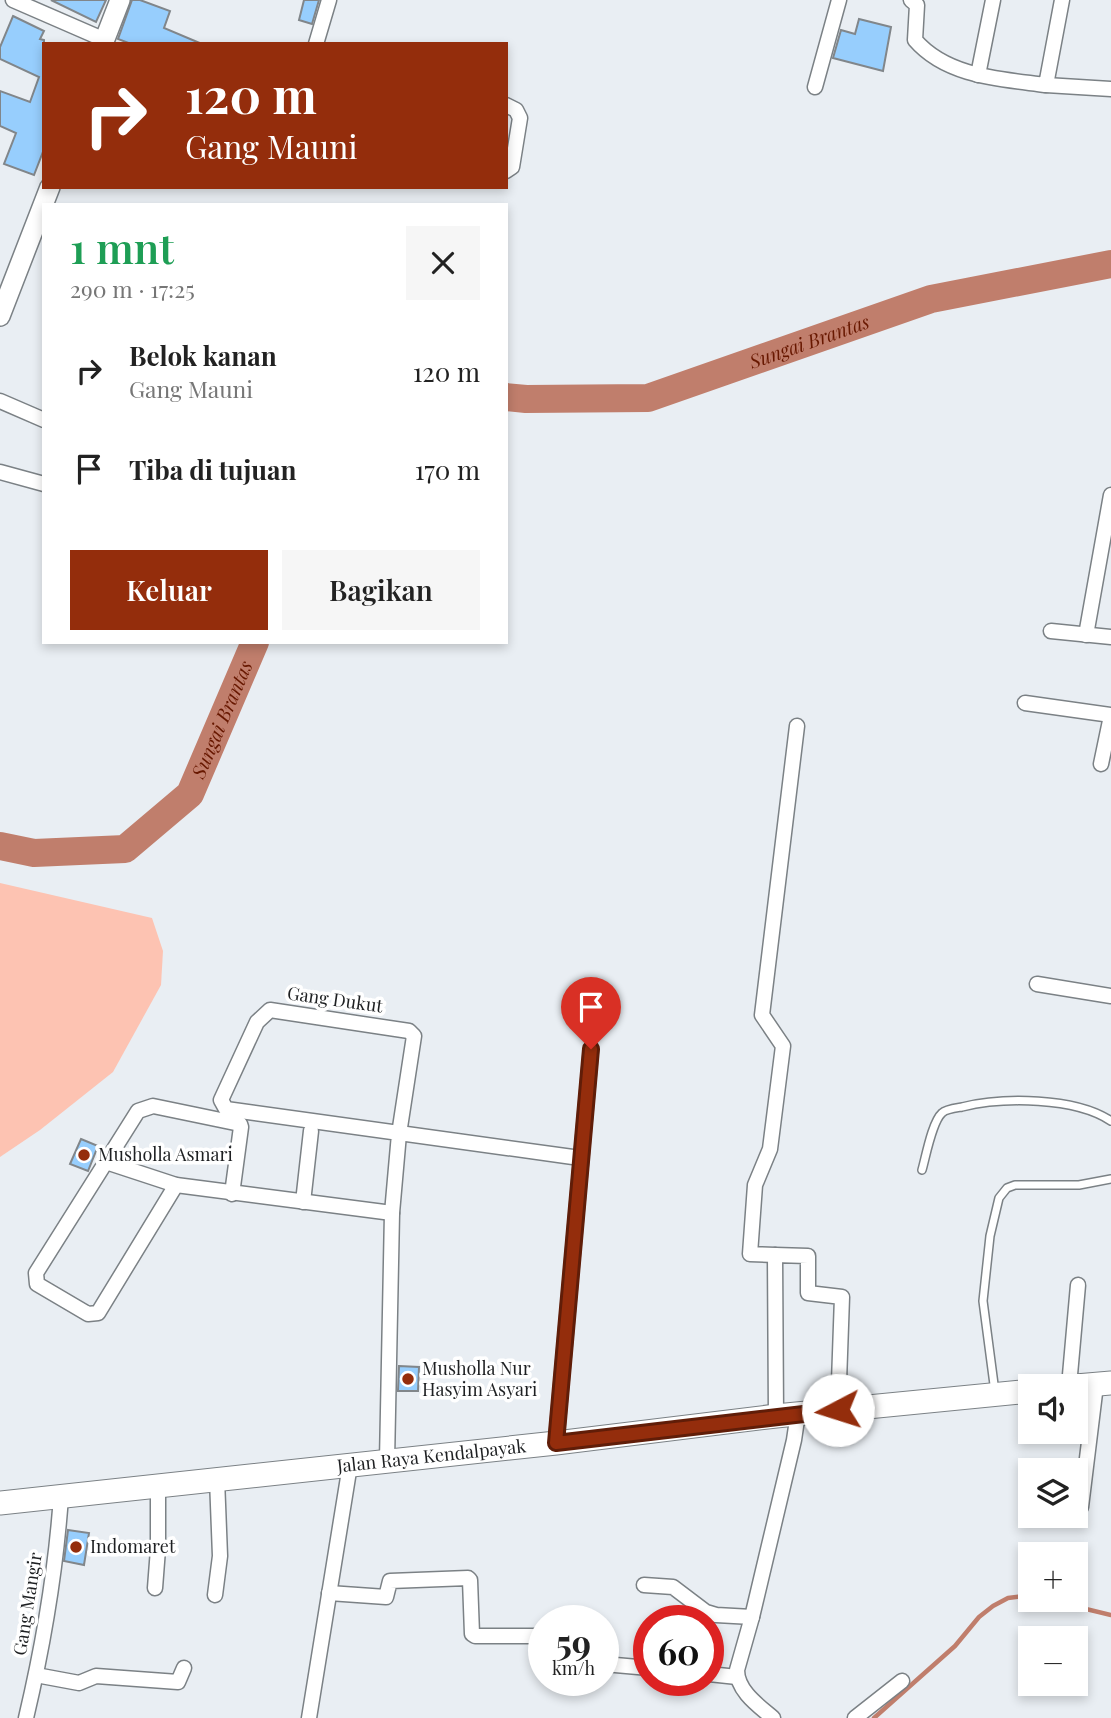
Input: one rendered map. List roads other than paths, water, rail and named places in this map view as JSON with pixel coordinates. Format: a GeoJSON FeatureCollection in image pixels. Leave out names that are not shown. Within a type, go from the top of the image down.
{"type":"FeatureCollection","features":[{"type":"Feature","properties":{"kind":"main road"},"geometry":{"type":"LineString","coordinates":[[104,42],[120,0]]}},
{"type":"Feature","properties":{"kind":"main road"},"geometry":{"type":"LineString","coordinates":[[0,316],[42,208]]}},
{"type":"Feature","properties":{"kind":"main road","name":"Jalan Raya Kendalpayak"},"geometry":{"type":"LineString","coordinates":[[0,1503],[556,1443],[787,1414],[1018,1392]]}},
{"type":"Feature","properties":{"kind":"street"},"geometry":{"type":"LineString","coordinates":[[13,0],[104,42]]}},
{"type":"Feature","properties":{"kind":"street"},"geometry":{"type":"LineString","coordinates":[[317,42],[329,0]]}},
{"type":"Feature","properties":{"kind":"street"},"geometry":{"type":"LineString","coordinates":[[815,87],[839,0]]}},
{"type":"Feature","properties":{"kind":"street"},"geometry":{"type":"LineString","coordinates":[[911,0],[917,5],[915,40],[935,56],[965,72],[1046,85],[1111,89]]}},
{"type":"Feature","properties":{"kind":"street"},"geometry":{"type":"LineString","coordinates":[[978,75],[993,0]]}},
{"type":"Feature","properties":{"kind":"street"},"geometry":{"type":"LineString","coordinates":[[1046,85],[1062,0]]}},
{"type":"Feature","properties":{"kind":"street"},"geometry":{"type":"LineString","coordinates":[[508,106],[516,110],[520,118],[512,167],[508,170]]}},
{"type":"Feature","properties":{"kind":"street"},"geometry":{"type":"LineString","coordinates":[[0,401],[42,419]]}},
{"type":"Feature","properties":{"kind":"street"},"geometry":{"type":"LineString","coordinates":[[0,472],[42,483]]}},
{"type":"Feature","properties":{"kind":"street"},"geometry":{"type":"LineString","coordinates":[[1086,635],[1111,495]]}},
{"type":"Feature","properties":{"kind":"street"},"geometry":{"type":"LineString","coordinates":[[1051,631],[1111,637]]}},
{"type":"Feature","properties":{"kind":"street"},"geometry":{"type":"LineString","coordinates":[[1025,703],[1111,716],[1101,764]]}},
{"type":"Feature","properties":{"kind":"street"},"geometry":{"type":"LineString","coordinates":[[797,726],[762,1015],[783,1046],[770,1149],[755,1185],[750,1254],[808,1256],[808,1293],[842,1297],[838,1410]]}},
{"type":"Feature","properties":{"kind":"street"},"geometry":{"type":"LineString","coordinates":[[1037,984],[1111,996]]}},
{"type":"Feature","properties":{"kind":"street","name":"Gang Dukut"},"geometry":{"type":"LineString","coordinates":[[270,1010],[409,1031],[414,1036],[414,1042],[400,1134],[226,1109],[221,1100],[257,1022],[270,1010]]}},
{"type":"Feature","properties":{"kind":"street"},"geometry":{"type":"LineString","coordinates":[[556,1443],[591,1049]]}},
{"type":"Feature","properties":{"kind":"street"},"geometry":{"type":"LineString","coordinates":[[176,1185],[99,1314],[88,1314],[37,1284],[36,1273],[138,1111],[153,1106],[235,1121],[241,1127],[232,1194]]}},
{"type":"Feature","properties":{"kind":"street"},"geometry":{"type":"LineString","coordinates":[[303,1202],[311,1130]]}},
{"type":"Feature","properties":{"kind":"street"},"geometry":{"type":"LineString","coordinates":[[387,1461],[392,1213],[400,1134],[580,1158]]}},
{"type":"Feature","properties":{"kind":"street"},"geometry":{"type":"LineString","coordinates":[[106,1162],[176,1185],[392,1213]]}},
{"type":"Feature","properties":{"kind":"street"},"geometry":{"type":"LineString","coordinates":[[773,1718],[746,1692],[737,1677],[793,1440],[787,1414],[775,1255]]}},
{"type":"Feature","properties":{"kind":"street"},"geometry":{"type":"LineString","coordinates":[[1070,1374],[1078,1286]]}},
{"type":"Feature","properties":{"kind":"street"},"geometry":{"type":"LineString","coordinates":[[1086,1458],[1095,1385]]}},
{"type":"Feature","properties":{"kind":"street"},"geometry":{"type":"LineString","coordinates":[[309,1718],[350,1465]]}},
{"type":"Feature","properties":{"kind":"street"},"geometry":{"type":"LineString","coordinates":[[215,1595],[220,1556],[217,1479]]}},
{"type":"Feature","properties":{"kind":"street"},"geometry":{"type":"LineString","coordinates":[[155,1588],[158,1486]]}},
{"type":"Feature","properties":{"kind":"street","name":"Gang Mangir"},"geometry":{"type":"LineString","coordinates":[[26,1718],[36,1675],[57,1546],[61,1496]]}},
{"type":"Feature","properties":{"kind":"street"},"geometry":{"type":"LineString","coordinates":[[329,1593],[386,1597],[390,1581],[468,1578],[472,1634],[528,1636]]}},
{"type":"Feature","properties":{"kind":"street"},"geometry":{"type":"LineString","coordinates":[[644,1585],[673,1587],[706,1612],[716,1615],[752,1617]]}},
{"type":"Feature","properties":{"kind":"street"},"geometry":{"type":"LineString","coordinates":[[36,1675],[79,1683],[96,1676],[178,1682],[184,1668]]}},
{"type":"Feature","properties":{"kind":"street"},"geometry":{"type":"LineString","coordinates":[[724,1676],[737,1677]]}},
{"type":"Feature","properties":{"kind":"street"},"geometry":{"type":"LineString","coordinates":[[855,1718],[902,1681]]}},
{"type":"Feature","properties":{"kind":"lane"},"geometry":{"type":"LineString","coordinates":[[922,1170],[936,1121],[943,1112],[952,1109],[988,1101],[1018,1099],[1058,1104],[1101,1114],[1111,1121]]}},
{"type":"Feature","properties":{"kind":"lane"},"geometry":{"type":"LineString","coordinates":[[995,1394],[984,1301],[990,1236],[999,1198],[1007,1188],[1015,1185],[1079,1185],[1111,1179]]}},
{"type":"Feature","properties":{"kind":"waterway","name":"Sungai Brantas"},"geometry":{"type":"LineString","coordinates":[[508,397],[648,398],[931,299],[1111,264]]}},
{"type":"Feature","properties":{"kind":"waterway","name":"Sungai Brantas"},"geometry":{"type":"LineString","coordinates":[[0,846],[34,853],[125,849],[190,794],[254,644]]}},
{"type":"Feature","properties":{"kind":"waterway"},"geometry":{"type":"LineString","coordinates":[[874,1718],[955,1646],[979,1617],[1008,1598],[1018,1597]]}},
{"type":"Feature","properties":{"kind":"waterway"},"geometry":{"type":"LineString","coordinates":[[1088,1609],[1111,1615]]}},
{"type":"Feature","properties":{"kind":"place","name":"Musholla Asmari"},"geometry":{"type":"Point","coordinates":[84,1155]}},
{"type":"Feature","properties":{"kind":"place","name":"Musholla Nur Hasyim Asyari"},"geometry":{"type":"Point","coordinates":[408,1379]}},
{"type":"Feature","properties":{"kind":"place","name":"Indomaret"},"geometry":{"type":"Point","coordinates":[76,1547]}}]}
